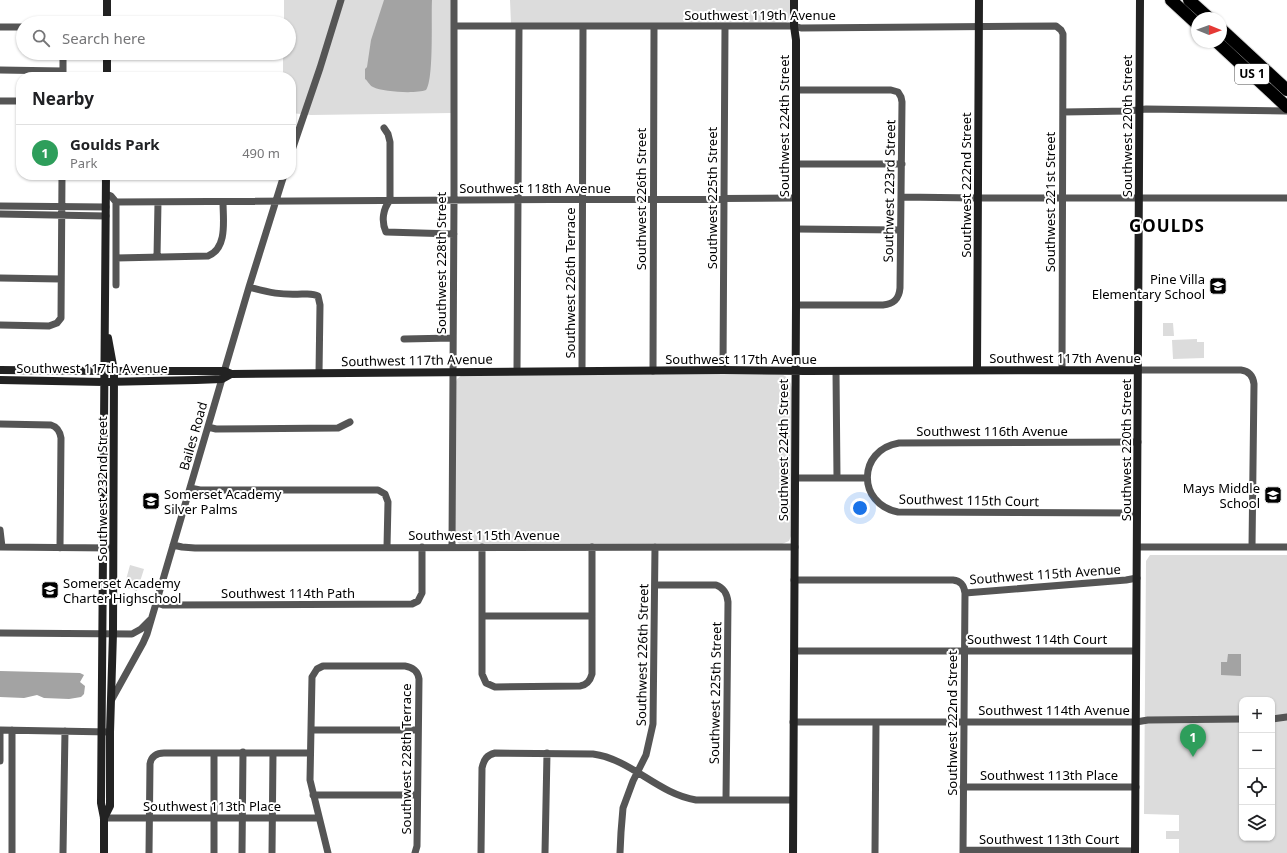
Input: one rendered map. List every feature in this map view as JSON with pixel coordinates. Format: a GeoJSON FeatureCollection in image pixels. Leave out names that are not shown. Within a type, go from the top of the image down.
{"type":"FeatureCollection","features":[{"type":"Feature","properties":{"kind":"highway"},"geometry":{"type":"LineString","coordinates":[[1171,0],[1191,18]]}},
{"type":"Feature","properties":{"kind":"highway"},"geometry":{"type":"LineString","coordinates":[[1181,0],[1194,12]]}},
{"type":"Feature","properties":{"kind":"highway"},"geometry":{"type":"LineString","coordinates":[[1189,0],[1202,12]]}},
{"type":"Feature","properties":{"kind":"highway","name":"US 1"},"geometry":{"type":"LineString","coordinates":[[1227,35],[1287,90]]}},
{"type":"Feature","properties":{"kind":"highway","name":"US 1"},"geometry":{"type":"LineString","coordinates":[[1223,48],[1287,107]]}},
{"type":"Feature","properties":{"kind":"street"},"geometry":{"type":"LineString","coordinates":[[107,0],[107,16]]}},
{"type":"Feature","properties":{"kind":"street"},"geometry":{"type":"LineString","coordinates":[[296,138],[341,0]]}},
{"type":"Feature","properties":{"kind":"street","name":"Southwest 228th Street"},"geometry":{"type":"LineString","coordinates":[[452,547],[454,0]]}},
{"type":"Feature","properties":{"kind":"street","name":"Southwest 224th Street"},"geometry":{"type":"LineString","coordinates":[[792,853],[796,305],[796,40],[794,26],[794,0]]}},
{"type":"Feature","properties":{"kind":"street","name":"Southwest 222nd Street"},"geometry":{"type":"LineString","coordinates":[[977,370],[979,0]]}},
{"type":"Feature","properties":{"kind":"street","name":"Southwest 220th Street"},"geometry":{"type":"LineString","coordinates":[[1136,852],[1140,0]]}},
{"type":"Feature","properties":{"kind":"street","name":"Southwest 119th Avenue"},"geometry":{"type":"LineString","coordinates":[[454,26],[794,26],[801,28],[1054,25],[1061,30],[1063,34]]}},
{"type":"Feature","properties":{"kind":"street"},"geometry":{"type":"LineString","coordinates":[[518,371],[519,26]]}},
{"type":"Feature","properties":{"kind":"street","name":"Southwest 226th Street"},"geometry":{"type":"LineString","coordinates":[[653,371],[654,26]]}},
{"type":"Feature","properties":{"kind":"street","name":"Southwest 225th Street"},"geometry":{"type":"LineString","coordinates":[[723,370],[725,26]]}},
{"type":"Feature","properties":{"kind":"street"},"geometry":{"type":"LineString","coordinates":[[0,27],[16,27]]}},
{"type":"Feature","properties":{"kind":"street","name":"Southwest 226th Terrace"},"geometry":{"type":"LineString","coordinates":[[582,371],[583,27]]}},
{"type":"Feature","properties":{"kind":"street","name":"Southwest 221st Street"},"geometry":{"type":"LineString","coordinates":[[1062,370],[1063,34]]}},
{"type":"Feature","properties":{"kind":"street"},"geometry":{"type":"LineString","coordinates":[[63,60],[63,72]]}},
{"type":"Feature","properties":{"kind":"street"},"geometry":{"type":"LineString","coordinates":[[107,60],[107,72]]}},
{"type":"Feature","properties":{"kind":"street"},"geometry":{"type":"LineString","coordinates":[[0,70],[32,72]]}},
{"type":"Feature","properties":{"kind":"street","name":"Southwest 223rd Street"},"geometry":{"type":"LineString","coordinates":[[796,90],[889,90],[898,92],[902,100],[900,288],[896,301],[890,304],[796,305]]}},
{"type":"Feature","properties":{"kind":"street"},"geometry":{"type":"LineString","coordinates":[[0,101],[16,101]]}},
{"type":"Feature","properties":{"kind":"street"},"geometry":{"type":"LineString","coordinates":[[1063,112],[1129,111],[1146,109],[1287,111]]}},
{"type":"Feature","properties":{"kind":"street"},"geometry":{"type":"LineString","coordinates":[[384,128],[388,134],[390,142],[390,200],[385,208],[383,224],[386,232],[454,234]]}},
{"type":"Feature","properties":{"kind":"street"},"geometry":{"type":"LineString","coordinates":[[796,164],[902,164]]}},
{"type":"Feature","properties":{"kind":"street"},"geometry":{"type":"LineString","coordinates":[[0,325],[49,326],[60,320],[62,180]]}},
{"type":"Feature","properties":{"kind":"street","name":"Southwest 232nd Street"},"geometry":{"type":"LineString","coordinates":[[104,853],[104,818],[101,803],[106,732],[103,634],[103,548],[106,180]]}},
{"type":"Feature","properties":{"kind":"street","name":"Bailes Road"},"geometry":{"type":"LineString","coordinates":[[112,699],[147,634],[152,619],[208,427],[226,374],[249,287],[282,180]]}},
{"type":"Feature","properties":{"kind":"street"},"geometry":{"type":"LineString","coordinates":[[106,194],[111,196],[116,202],[116,285]]}},
{"type":"Feature","properties":{"kind":"street"},"geometry":{"type":"LineString","coordinates":[[901,197],[1139,199],[1287,198]]}},
{"type":"Feature","properties":{"kind":"street","name":"Southwest 118th Avenue"},"geometry":{"type":"LineString","coordinates":[[116,202],[796,198]]}},
{"type":"Feature","properties":{"kind":"street"},"geometry":{"type":"LineString","coordinates":[[157,257],[158,202]]}},
{"type":"Feature","properties":{"kind":"street"},"geometry":{"type":"LineString","coordinates":[[116,258],[208,256],[214,253],[222,239],[223,202]]}},
{"type":"Feature","properties":{"kind":"street"},"geometry":{"type":"LineString","coordinates":[[0,206],[62,207],[106,211]]}},
{"type":"Feature","properties":{"kind":"street"},"geometry":{"type":"LineString","coordinates":[[0,214],[62,215],[106,211]]}},
{"type":"Feature","properties":{"kind":"street"},"geometry":{"type":"LineString","coordinates":[[796,229],[900,230]]}},
{"type":"Feature","properties":{"kind":"street"},"geometry":{"type":"LineString","coordinates":[[0,278],[61,278]]}},
{"type":"Feature","properties":{"kind":"street"},"geometry":{"type":"LineString","coordinates":[[249,287],[280,295],[311,294],[318,296],[320,305],[319,373]]}},
{"type":"Feature","properties":{"kind":"street","name":"Southwest 232nd Street"},"geometry":{"type":"LineString","coordinates":[[104,328],[108,339],[114,371],[112,699],[106,732]]}},
{"type":"Feature","properties":{"kind":"street"},"geometry":{"type":"LineString","coordinates":[[404,339],[453,338]]}},
{"type":"Feature","properties":{"kind":"street","name":"Southwest 117th Avenue"},"geometry":{"type":"LineString","coordinates":[[0,370],[226,374],[723,370],[1241,370],[1250,374],[1254,384],[1252,547]]}},
{"type":"Feature","properties":{"kind":"street"},"geometry":{"type":"LineString","coordinates":[[836,371],[837,478]]}},
{"type":"Feature","properties":{"kind":"street","name":"Southwest 117th Avenue"},"geometry":{"type":"LineString","coordinates":[[0,380],[114,382],[226,374]]}},
{"type":"Feature","properties":{"kind":"street"},"geometry":{"type":"LineString","coordinates":[[208,427],[216,429],[338,428],[350,422]]}},
{"type":"Feature","properties":{"kind":"street"},"geometry":{"type":"LineString","coordinates":[[0,424],[49,424],[58,429],[60,438],[60,548]]}},
{"type":"Feature","properties":{"kind":"street","name":"Southwest 116th Avenue"},"geometry":{"type":"LineString","coordinates":[[866,478],[870,462],[878,453],[886,446],[899,443],[1138,442]]}},
{"type":"Feature","properties":{"kind":"street"},"geometry":{"type":"LineString","coordinates":[[795,478],[866,478]]}},
{"type":"Feature","properties":{"kind":"street","name":"Southwest 115th Court"},"geometry":{"type":"LineString","coordinates":[[866,478],[875,500],[886,508],[898,512],[1137,513]]}},
{"type":"Feature","properties":{"kind":"street"},"geometry":{"type":"LineString","coordinates":[[190,488],[212,491],[375,490],[382,492],[388,502],[387,547]]}},
{"type":"Feature","properties":{"kind":"street"},"geometry":{"type":"LineString","coordinates":[[0,530],[1,547],[113,548]]}},
{"type":"Feature","properties":{"kind":"street","name":"Southwest 115th Avenue"},"geometry":{"type":"LineString","coordinates":[[173,546],[182,548],[795,547]]}},
{"type":"Feature","properties":{"kind":"street","name":"Southwest 114th Path"},"geometry":{"type":"LineString","coordinates":[[157,603],[163,605],[414,604],[422,593],[422,547]]}},
{"type":"Feature","properties":{"kind":"street"},"geometry":{"type":"LineString","coordinates":[[482,547],[482,674],[486,683],[495,687],[580,686],[590,681],[592,674],[592,547]]}},
{"type":"Feature","properties":{"kind":"street","name":"Southwest 226th Street"},"geometry":{"type":"LineString","coordinates":[[620,853],[623,808],[628,792],[650,744],[654,724],[655,547]]}},
{"type":"Feature","properties":{"kind":"street"},"geometry":{"type":"LineString","coordinates":[[1137,547],[1287,547]]}},
{"type":"Feature","properties":{"kind":"street","name":"Southwest 115th Avenue"},"geometry":{"type":"LineString","coordinates":[[794,580],[953,580],[961,583],[964,587],[965,593],[1118,581],[1137,578]]}},
{"type":"Feature","properties":{"kind":"street","name":"Southwest 225th Street"},"geometry":{"type":"LineString","coordinates":[[655,585],[711,585],[718,586],[727,594],[726,799]]}},
{"type":"Feature","properties":{"kind":"street","name":"Southwest 222nd Street"},"geometry":{"type":"LineString","coordinates":[[963,851],[965,593]]}},
{"type":"Feature","properties":{"kind":"street"},"geometry":{"type":"LineString","coordinates":[[483,616],[592,616]]}},
{"type":"Feature","properties":{"kind":"street"},"geometry":{"type":"LineString","coordinates":[[132,634],[141,629],[152,619]]}},
{"type":"Feature","properties":{"kind":"street"},"geometry":{"type":"LineString","coordinates":[[0,633],[132,634],[140,639],[139,650]]}},
{"type":"Feature","properties":{"kind":"street","name":"Southwest 114th Court"},"geometry":{"type":"LineString","coordinates":[[794,651],[1136,651]]}},
{"type":"Feature","properties":{"kind":"street","name":"Southwest 228th Terrace"},"geometry":{"type":"LineString","coordinates":[[311,730],[312,679],[316,669],[323,666],[405,666],[411,668],[417,673],[417,846],[415,853]]}},
{"type":"Feature","properties":{"kind":"street"},"geometry":{"type":"LineString","coordinates":[[1275,719],[1287,717]]}},
{"type":"Feature","properties":{"kind":"street","name":"Southwest 114th Avenue"},"geometry":{"type":"LineString","coordinates":[[794,722],[1136,722],[1148,720],[1239,719]]}},
{"type":"Feature","properties":{"kind":"street"},"geometry":{"type":"LineString","coordinates":[[875,853],[876,722]]}},
{"type":"Feature","properties":{"kind":"street"},"geometry":{"type":"LineString","coordinates":[[0,761],[0,730],[106,732]]}},
{"type":"Feature","properties":{"kind":"street"},"geometry":{"type":"LineString","coordinates":[[12,730],[12,853]]}},
{"type":"Feature","properties":{"kind":"street"},"geometry":{"type":"LineString","coordinates":[[328,853],[310,780],[311,730],[418,730]]}},
{"type":"Feature","properties":{"kind":"street"},"geometry":{"type":"LineString","coordinates":[[64,853],[65,731]]}},
{"type":"Feature","properties":{"kind":"street"},"geometry":{"type":"LineString","coordinates":[[242,853],[243,752]]}},
{"type":"Feature","properties":{"kind":"street"},"geometry":{"type":"LineString","coordinates":[[272,853],[273,752]]}},
{"type":"Feature","properties":{"kind":"street"},"geometry":{"type":"LineString","coordinates":[[149,853],[150,764],[153,757],[164,753],[310,753]]}},
{"type":"Feature","properties":{"kind":"street"},"geometry":{"type":"LineString","coordinates":[[214,753],[214,853]]}},
{"type":"Feature","properties":{"kind":"street"},"geometry":{"type":"LineString","coordinates":[[481,853],[483,764],[487,756],[497,753],[604,755],[638,772],[671,792],[684,798],[696,800],[793,800]]}},
{"type":"Feature","properties":{"kind":"street"},"geometry":{"type":"LineString","coordinates":[[546,753],[546,853]]}},
{"type":"Feature","properties":{"kind":"street","name":"Southwest 113th Place"},"geometry":{"type":"LineString","coordinates":[[963,787],[1136,787]]}},
{"type":"Feature","properties":{"kind":"street"},"geometry":{"type":"LineString","coordinates":[[313,795],[417,795]]}},
{"type":"Feature","properties":{"kind":"street","name":"Southwest 113th Place"},"geometry":{"type":"LineString","coordinates":[[104,818],[319,818]]}},
{"type":"Feature","properties":{"kind":"street","name":"Southwest 113th Court"},"geometry":{"type":"LineString","coordinates":[[963,851],[1136,852]]}},
{"type":"Feature","properties":{"kind":"shaded area"},"geometry":{"type":"Polygon","coordinates":[[[284,0],[452,0],[452,113],[311,115],[296,114],[296,72],[283,72],[283,60],[296,60],[296,16],[284,16],[284,0]]]}},
{"type":"Feature","properties":{"kind":"shaded area"},"geometry":{"type":"Polygon","coordinates":[[[384,0],[432,0],[431,61],[429,84],[426,90],[407,92],[378,89],[370,85],[365,79],[365,69],[367,67],[371,40],[384,0]]]}},
{"type":"Feature","properties":{"kind":"shaded area"},"geometry":{"type":"Polygon","coordinates":[[[510,0],[792,0],[791,18],[786,23],[511,24],[510,0]]]}},
{"type":"Feature","properties":{"kind":"shaded area"},"geometry":{"type":"Polygon","coordinates":[[[1163,323],[1173,323],[1174,336],[1163,336],[1163,323]]]}},
{"type":"Feature","properties":{"kind":"shaded area"},"geometry":{"type":"Polygon","coordinates":[[[1197,339],[1197,342],[1204,342],[1204,358],[1173,359],[1172,340],[1197,339]]]}},
{"type":"Feature","properties":{"kind":"shaded area"},"geometry":{"type":"Polygon","coordinates":[[[744,372],[783,375],[787,377],[791,383],[791,536],[789,541],[782,544],[462,544],[456,541],[455,384],[457,379],[462,375],[744,372]]]}},
{"type":"Feature","properties":{"kind":"shaded area"},"geometry":{"type":"Polygon","coordinates":[[[1150,555],[1287,555],[1287,853],[1179,853],[1179,839],[1166,839],[1166,831],[1179,831],[1179,815],[1144,814],[1146,561],[1150,555]]]}},
{"type":"Feature","properties":{"kind":"shaded area"},"geometry":{"type":"Polygon","coordinates":[[[130,565],[144,569],[137,591],[124,587],[130,565]]]}},
{"type":"Feature","properties":{"kind":"shaded area"},"geometry":{"type":"Polygon","coordinates":[[[1228,654],[1241,654],[1241,676],[1221,675],[1221,662],[1227,662],[1228,654]]]}},
{"type":"Feature","properties":{"kind":"shaded area"},"geometry":{"type":"Polygon","coordinates":[[[0,671],[80,673],[84,675],[80,682],[85,686],[84,694],[81,697],[69,699],[44,698],[37,695],[24,698],[0,697],[0,671]]]}},
{"type":"Feature","properties":{"kind":"place","name":"Pine Villa Elementary School"},"geometry":{"type":"Point","coordinates":[1218,286]}},
{"type":"Feature","properties":{"kind":"place","name":"Mays Middle School"},"geometry":{"type":"Point","coordinates":[1273,495]}},
{"type":"Feature","properties":{"kind":"place","name":"Somerset Academy Silver Palms"},"geometry":{"type":"Point","coordinates":[151,501]}},
{"type":"Feature","properties":{"kind":"place","name":"Somerset Academy Charter Highschool"},"geometry":{"type":"Point","coordinates":[50,590]}},
{"type":"Feature","properties":{"kind":"place","name":"Goulds Park"},"geometry":{"type":"Point","coordinates":[1193,757]}},
{"type":"Feature","properties":{"kind":"district","name":"GOULDS"},"geometry":{"type":"Point","coordinates":[1167,226]}}]}
